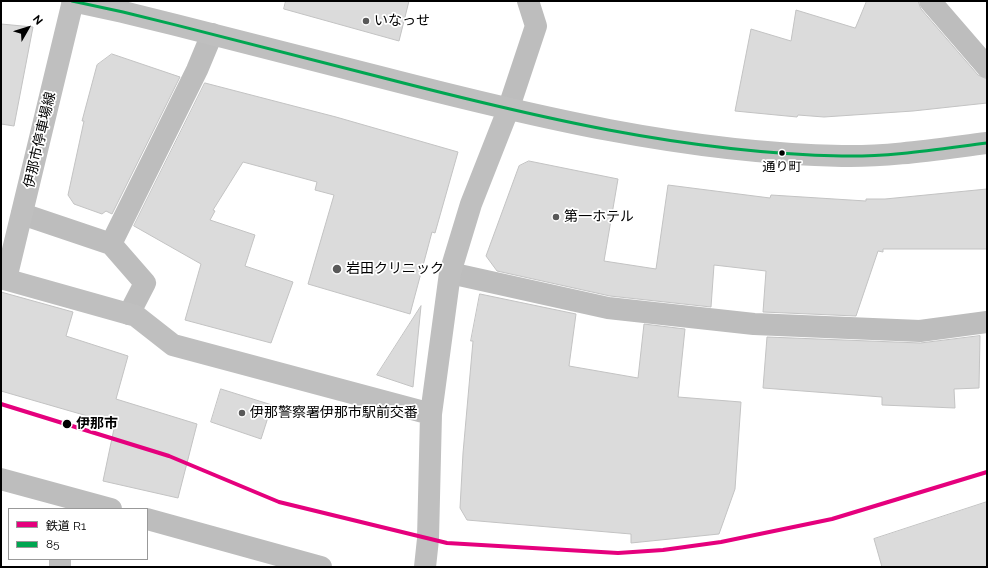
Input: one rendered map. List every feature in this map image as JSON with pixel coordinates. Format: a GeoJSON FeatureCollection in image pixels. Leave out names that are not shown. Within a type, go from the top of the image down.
{"type":"FeatureCollection","features":[{"type":"Feature","properties":{"kind":"main road"},"geometry":{"type":"LineString","coordinates":[[72,1],[212,34],[508,110],[654,138],[769,153],[844,156],[922,151],[987,143]]}},
{"type":"Feature","properties":{"kind":"main road","name":"伊那市停車場線"},"geometry":{"type":"LineString","coordinates":[[3,278],[22,214],[72,1]]}},
{"type":"Feature","properties":{"kind":"main road"},"geometry":{"type":"LineString","coordinates":[[425,567],[428,539],[431,414],[450,273],[471,204],[508,110]]}},
{"type":"Feature","properties":{"kind":"main road"},"geometry":{"type":"LineString","coordinates":[[3,278],[136,316],[173,345],[431,414]]}},
{"type":"Feature","properties":{"kind":"street"},"geometry":{"type":"LineString","coordinates":[[528,1],[536,26]]}},
{"type":"Feature","properties":{"kind":"street"},"geometry":{"type":"LineString","coordinates":[[508,110],[545,1]]}},
{"type":"Feature","properties":{"kind":"street"},"geometry":{"type":"LineString","coordinates":[[930,1],[987,67]]}},
{"type":"Feature","properties":{"kind":"street"},"geometry":{"type":"LineString","coordinates":[[111,244],[197,70],[212,34]]}},
{"type":"Feature","properties":{"kind":"street"},"geometry":{"type":"LineString","coordinates":[[22,214],[111,244],[145,283],[129,314]]}},
{"type":"Feature","properties":{"kind":"street"},"geometry":{"type":"LineString","coordinates":[[450,273],[608,308],[754,324],[920,332],[987,322]]}},
{"type":"Feature","properties":{"kind":"street"},"geometry":{"type":"LineString","coordinates":[[1,479],[64,502],[104,508]]}},
{"type":"Feature","properties":{"kind":"street"},"geometry":{"type":"LineString","coordinates":[[148,519],[321,567]]}},
{"type":"Feature","properties":{"kind":"building","name":"いなっせ"},"geometry":{"type":"Polygon","coordinates":[[[286,1],[409,1],[399,41],[284,9],[286,1]]]}},
{"type":"Feature","properties":{"kind":"building"},"geometry":{"type":"Polygon","coordinates":[[[867,1],[918,1],[921,9],[978,75],[987,79],[987,103],[913,111],[824,117],[798,115],[797,117],[735,111],[751,29],[791,41],[796,10],[855,28],[867,1]]]}},
{"type":"Feature","properties":{"kind":"building"},"geometry":{"type":"Polygon","coordinates":[[[1,24],[33,27],[14,126],[1,124],[1,24]]]}},
{"type":"Feature","properties":{"kind":"building"},"geometry":{"type":"Polygon","coordinates":[[[112,54],[180,77],[112,214],[106,211],[102,214],[74,204],[68,195],[84,121],[82,121],[97,65],[112,54]]]}},
{"type":"Feature","properties":{"kind":"building"},"geometry":{"type":"Polygon","coordinates":[[[205,83],[336,117],[458,152],[435,233],[432,232],[410,314],[308,284],[334,195],[315,190],[317,182],[243,162],[213,210],[215,211],[210,220],[255,235],[245,266],[293,282],[271,343],[185,320],[201,264],[134,226],[205,83]]]}},
{"type":"Feature","properties":{"kind":"building"},"geometry":{"type":"Polygon","coordinates":[[[529,161],[618,179],[604,261],[656,269],[668,185],[770,198],[771,195],[866,201],[866,199],[885,199],[987,189],[987,249],[883,249],[883,252],[878,251],[856,316],[763,312],[766,271],[714,265],[711,307],[610,296],[497,271],[486,256],[519,166],[529,161]]]}},
{"type":"Feature","properties":{"kind":"building"},"geometry":{"type":"Polygon","coordinates":[[[1,292],[73,312],[66,336],[128,356],[116,399],[197,424],[178,498],[103,481],[115,424],[1,391],[1,292]]]}},
{"type":"Feature","properties":{"kind":"building"},"geometry":{"type":"Polygon","coordinates":[[[480,294],[576,314],[569,366],[638,378],[644,324],[685,329],[678,397],[741,402],[735,489],[719,534],[631,543],[631,534],[467,520],[460,508],[463,453],[473,341],[471,341],[480,294]]]}},
{"type":"Feature","properties":{"kind":"building"},"geometry":{"type":"Polygon","coordinates":[[[421,306],[413,387],[377,375],[421,306]]]}},
{"type":"Feature","properties":{"kind":"building"},"geometry":{"type":"Polygon","coordinates":[[[980,336],[979,388],[954,389],[955,408],[882,405],[882,397],[763,388],[767,337],[920,343],[980,336]]]}},
{"type":"Feature","properties":{"kind":"building","name":"伊那警察署伊那市駅前交番"},"geometry":{"type":"Polygon","coordinates":[[[221,389],[272,405],[261,439],[211,422],[221,389]]]}},
{"type":"Feature","properties":{"kind":"building"},"geometry":{"type":"Polygon","coordinates":[[[987,502],[987,567],[882,567],[874,539],[987,502]]]}},
{"type":"Feature","properties":{"kind":"rail line","name":"R1"},"geometry":{"type":"LineString","coordinates":[[1,404],[169,456],[279,502],[447,543],[618,553],[663,550],[721,542],[832,519],[987,472]]}},
{"type":"Feature","properties":{"kind":"transit line","name":"85"},"geometry":{"type":"LineString","coordinates":[[72,1],[123,12],[494,105],[609,130],[667,140],[725,148],[842,156],[896,154],[987,143]]}},
{"type":"Feature","properties":{"kind":"place","name":"いなっせ"},"geometry":{"type":"Point","coordinates":[366,21]}},
{"type":"Feature","properties":{"kind":"place","name":"通り町"},"geometry":{"type":"Point","coordinates":[782,153]}},
{"type":"Feature","properties":{"kind":"place","name":"第一ホテル"},"geometry":{"type":"Point","coordinates":[556,217]}},
{"type":"Feature","properties":{"kind":"place","name":"岩田クリニック"},"geometry":{"type":"Point","coordinates":[337,269]}},
{"type":"Feature","properties":{"kind":"place","name":"伊那警察署伊那市駅前交番"},"geometry":{"type":"Point","coordinates":[242,413]}},
{"type":"Feature","properties":{"kind":"place","name":"伊那市"},"geometry":{"type":"Point","coordinates":[67,424]}}]}
